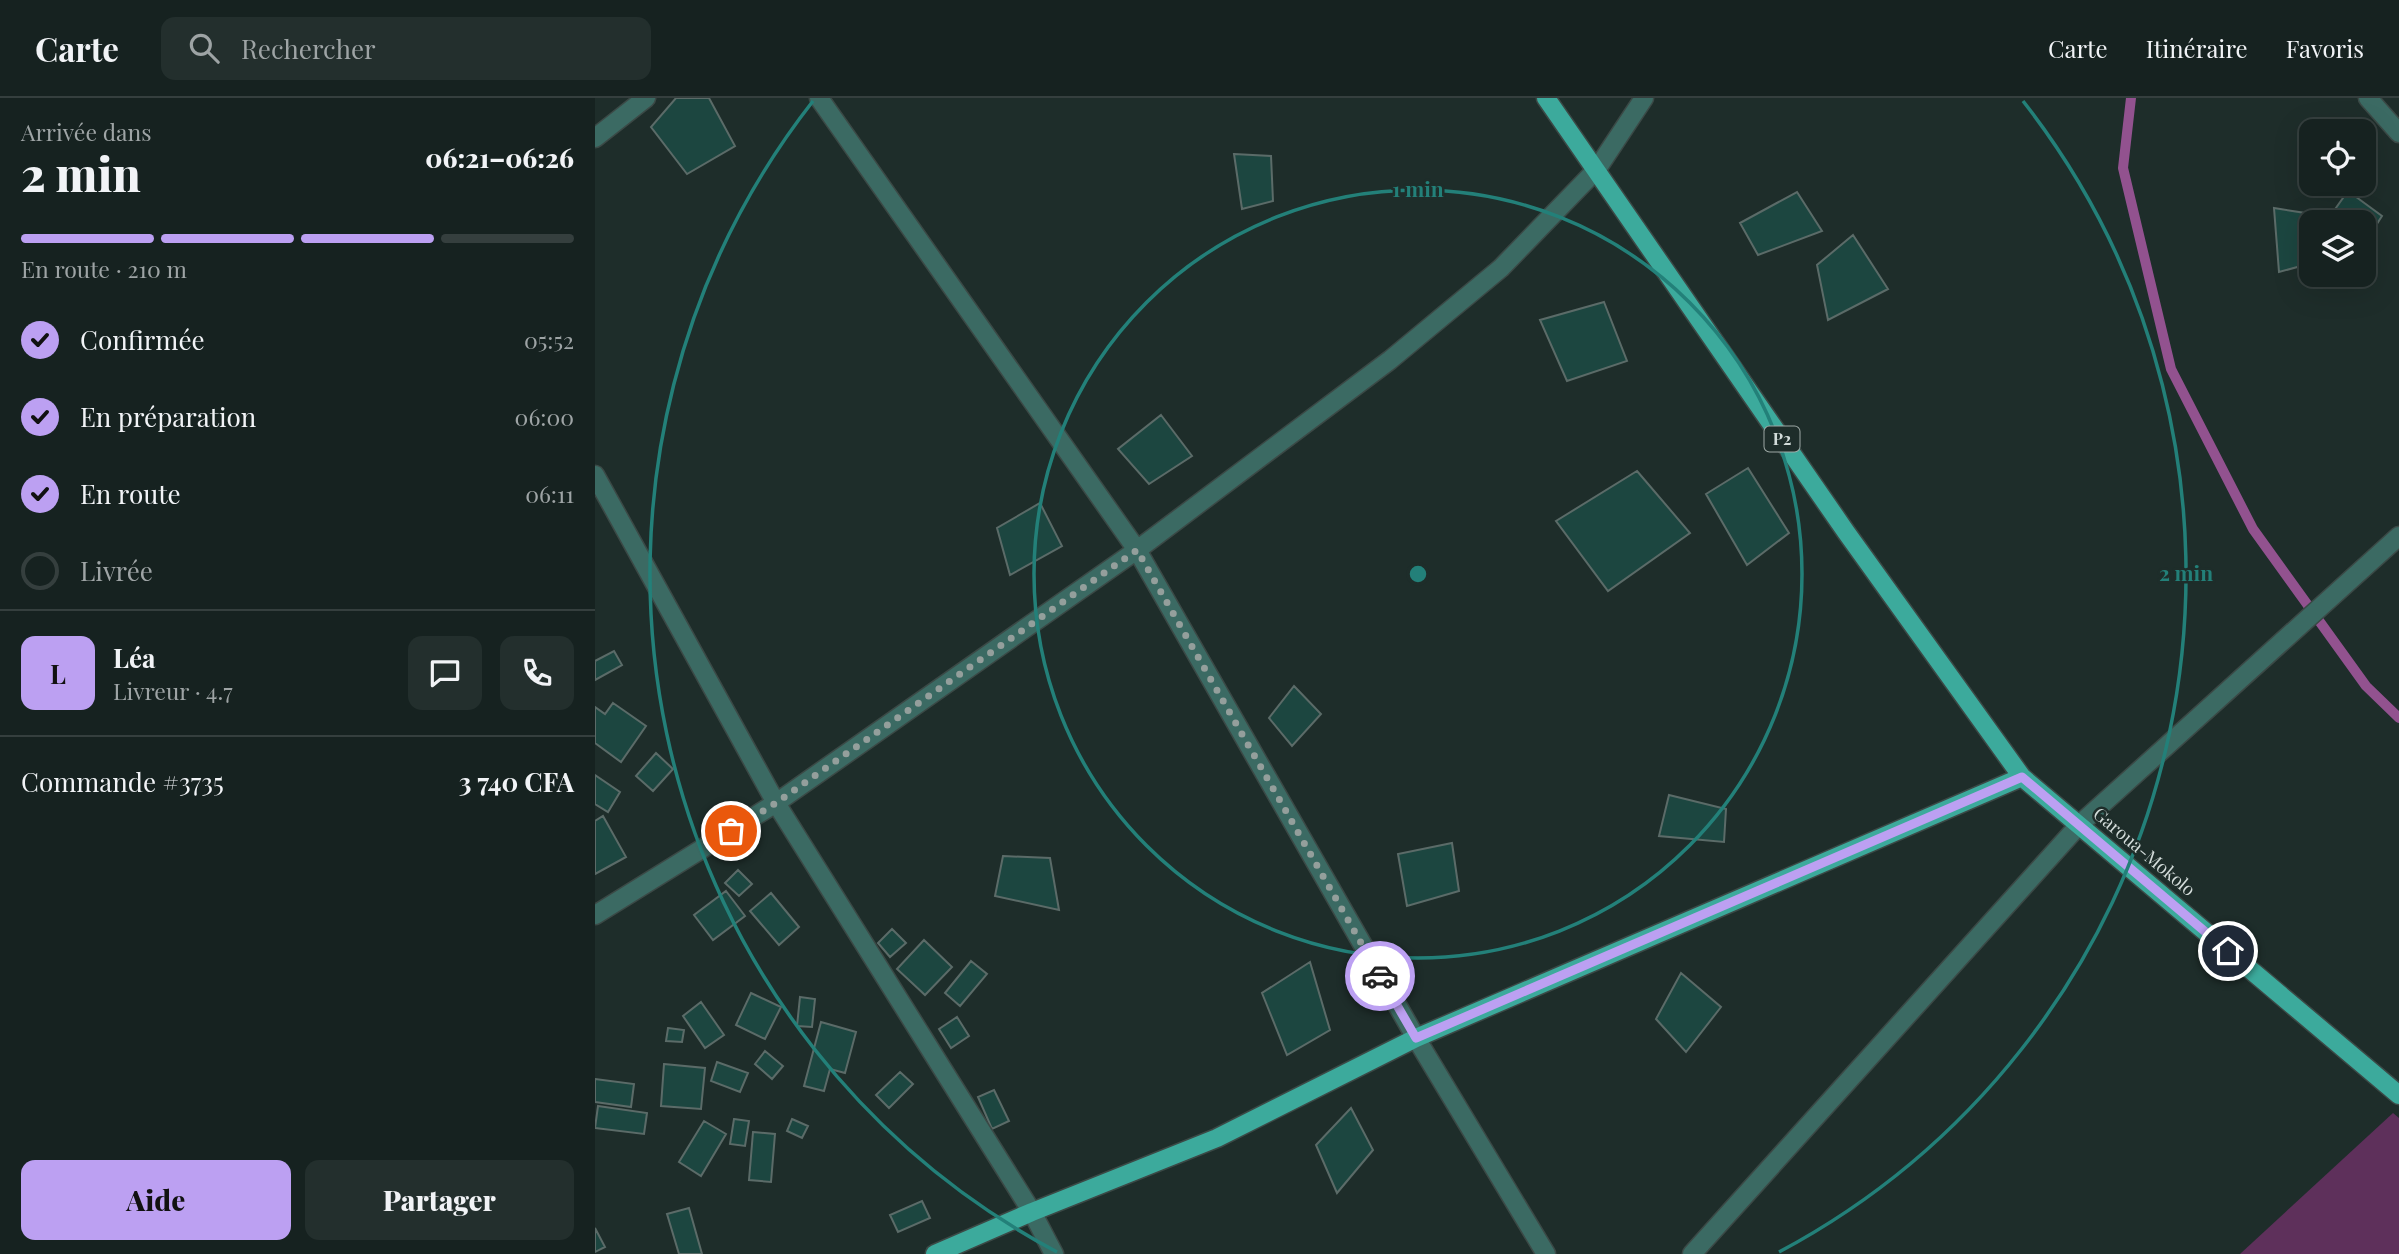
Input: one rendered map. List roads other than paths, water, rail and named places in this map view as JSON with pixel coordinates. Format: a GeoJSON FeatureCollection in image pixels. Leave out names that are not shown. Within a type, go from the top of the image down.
{"type":"FeatureCollection","features":[{"type":"Feature","properties":{"kind":"main road","name":"P2"},"geometry":{"type":"LineString","coordinates":[[1546,98],[1846,532],[2022,777]]}},
{"type":"Feature","properties":{"kind":"main road","name":"Garoua-Mokolo"},"geometry":{"type":"LineString","coordinates":[[2022,777],[2399,1095]]}},
{"type":"Feature","properties":{"kind":"main road"},"geometry":{"type":"LineString","coordinates":[[935,1254],[1217,1138],[1416,1038],[2022,777]]}},
{"type":"Feature","properties":{"kind":"street"},"geometry":{"type":"LineString","coordinates":[[595,138],[646,98]]}},
{"type":"Feature","properties":{"kind":"street"},"geometry":{"type":"LineString","coordinates":[[819,98],[1137,550],[1416,1038],[1546,1254]]}},
{"type":"Feature","properties":{"kind":"street"},"geometry":{"type":"LineString","coordinates":[[595,915],[776,803],[1137,550],[1390,360],[1501,268],[1597,169],[1644,98]]}},
{"type":"Feature","properties":{"kind":"street"},"geometry":{"type":"LineString","coordinates":[[2368,98],[2399,133]]}},
{"type":"Feature","properties":{"kind":"street"},"geometry":{"type":"LineString","coordinates":[[595,475],[776,803],[1033,1212],[1054,1254]]}},
{"type":"Feature","properties":{"kind":"street"},"geometry":{"type":"LineString","coordinates":[[1692,1254],[2079,824],[2399,536]]}},
{"type":"Feature","properties":{"kind":"waterway"},"geometry":{"type":"LineString","coordinates":[[2131,98],[2123,168],[2171,369],[2253,529],[2366,686],[2399,718]]}}]}
